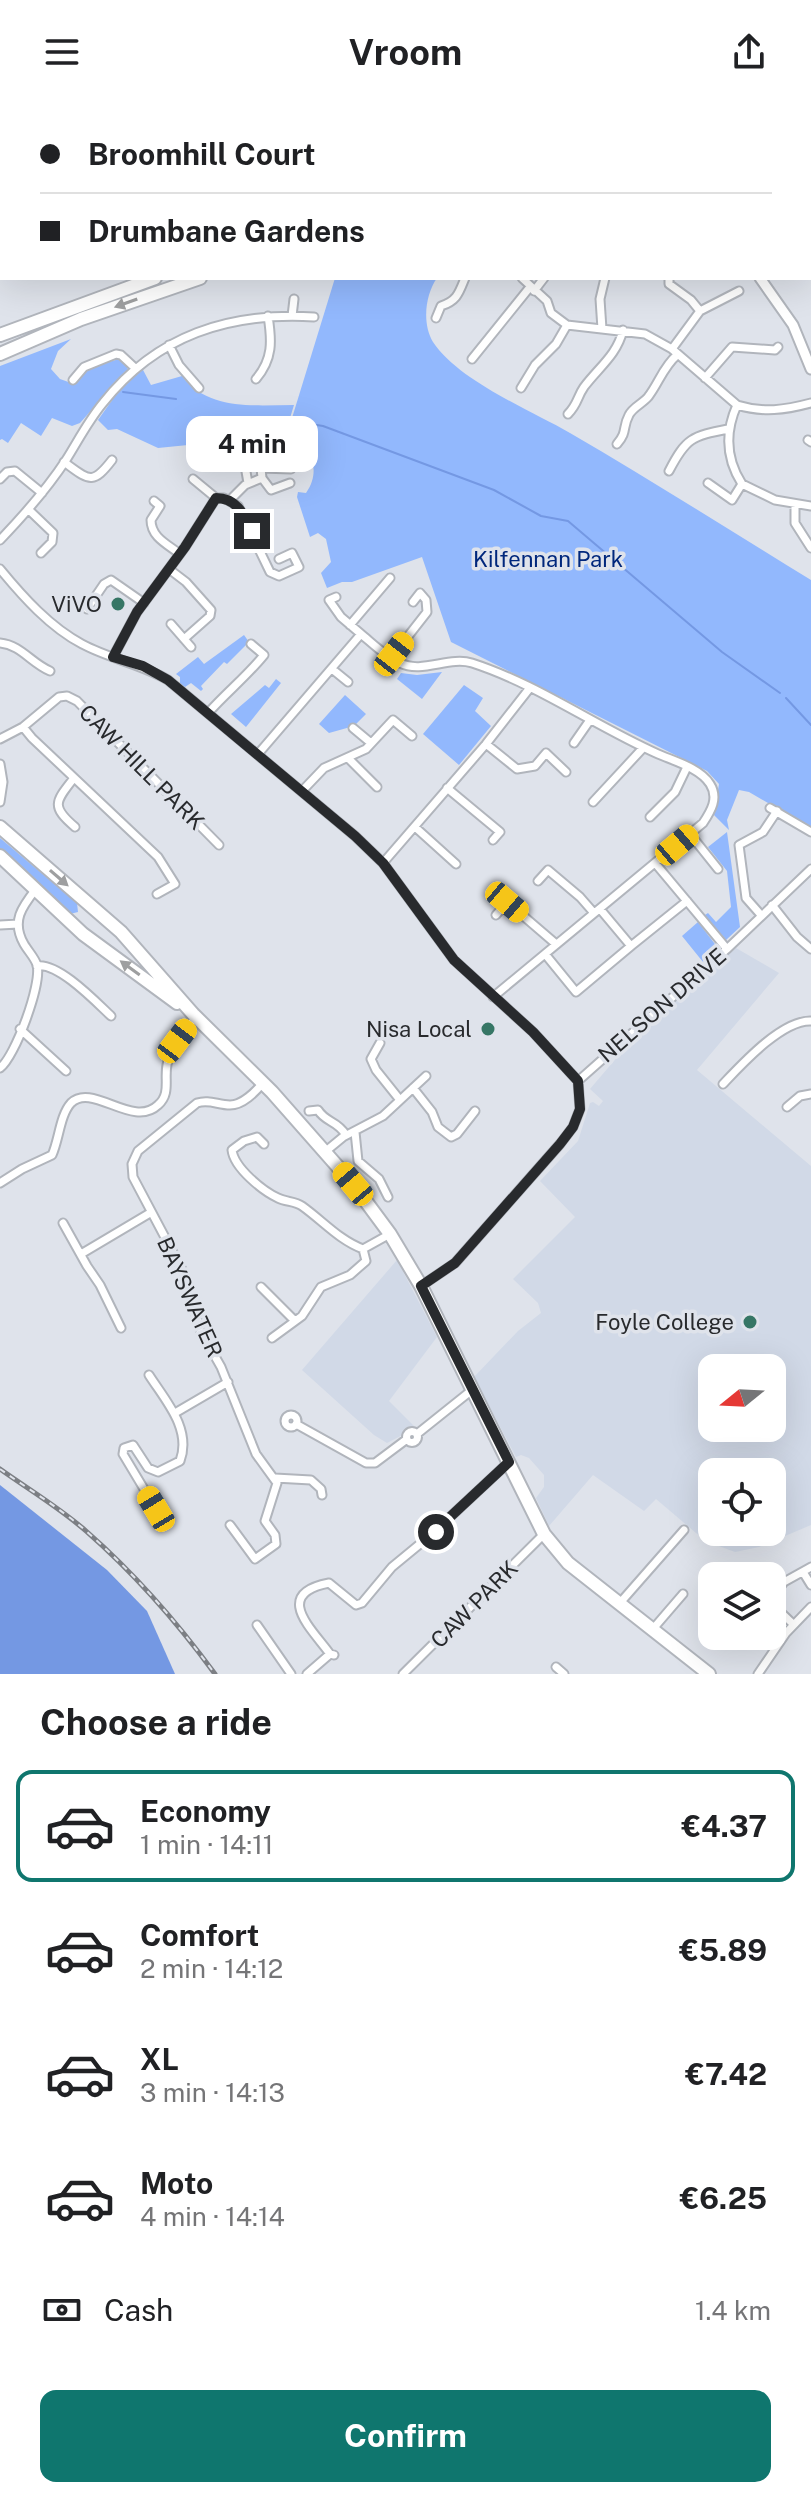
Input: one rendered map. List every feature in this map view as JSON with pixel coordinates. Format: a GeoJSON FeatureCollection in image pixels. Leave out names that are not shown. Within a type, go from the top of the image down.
{"type":"FeatureCollection","features":[{"type":"Feature","properties":{"kind":"highway"},"geometry":{"type":"LineString","coordinates":[[0,335],[150,280]]}},
{"type":"Feature","properties":{"kind":"highway"},"geometry":{"type":"LineString","coordinates":[[0,354],[81,319],[194,280]]}},
{"type":"Feature","properties":{"kind":"highway"},"geometry":{"type":"LineString","coordinates":[[0,827],[121,932],[194,1016],[263,1083],[326,1151],[390,1234],[421,1286],[544,1534],[568,1563],[709,1674]]}},
{"type":"Feature","properties":{"kind":"highway"},"geometry":{"type":"LineString","coordinates":[[0,856],[83,934],[194,1016]]}},
{"type":"Feature","properties":{"kind":"street"},"geometry":{"type":"LineString","coordinates":[[436,318],[441,306],[453,302],[459,294],[464,280]]}},
{"type":"Feature","properties":{"kind":"street"},"geometry":{"type":"LineString","coordinates":[[524,280],[547,301],[551,313],[567,325],[645,334],[674,352],[737,405],[780,411],[811,403]]}},
{"type":"Feature","properties":{"kind":"street"},"geometry":{"type":"LineString","coordinates":[[472,359],[542,280]]}},
{"type":"Feature","properties":{"kind":"street"},"geometry":{"type":"LineString","coordinates":[[602,329],[600,299],[605,280]]}},
{"type":"Feature","properties":{"kind":"street"},"geometry":{"type":"LineString","coordinates":[[669,280],[669,284],[700,311]]}},
{"type":"Feature","properties":{"kind":"street"},"geometry":{"type":"LineString","coordinates":[[761,280],[809,353],[811,369]]}},
{"type":"Feature","properties":{"kind":"street"},"geometry":{"type":"LineString","coordinates":[[617,444],[625,434],[627,418],[647,399],[700,311],[739,291]]}},
{"type":"Feature","properties":{"kind":"street"},"geometry":{"type":"LineString","coordinates":[[292,316],[294,299]]}},
{"type":"Feature","properties":{"kind":"street"},"geometry":{"type":"LineString","coordinates":[[256,379],[266,367],[271,352],[268,316]]}},
{"type":"Feature","properties":{"kind":"street"},"geometry":{"type":"LineString","coordinates":[[0,540],[29,510],[101,405],[135,368],[169,345],[224,323],[268,316],[314,317]]}},
{"type":"Feature","properties":{"kind":"street"},"geometry":{"type":"LineString","coordinates":[[521,388],[567,325]]}},
{"type":"Feature","properties":{"kind":"street"},"geometry":{"type":"LineString","coordinates":[[568,414],[578,403],[585,386],[619,345],[623,330]]}},
{"type":"Feature","properties":{"kind":"street"},"geometry":{"type":"LineString","coordinates":[[169,345],[179,365],[199,388]]}},
{"type":"Feature","properties":{"kind":"street"},"geometry":{"type":"LineString","coordinates":[[705,378],[732,347],[775,350],[778,347]]}},
{"type":"Feature","properties":{"kind":"street"},"geometry":{"type":"LineString","coordinates":[[73,380],[84,367],[116,354],[135,368]]}},
{"type":"Feature","properties":{"kind":"street"},"geometry":{"type":"LineString","coordinates":[[737,405],[728,429],[730,456],[742,484],[753,492],[795,505],[811,506]]}},
{"type":"Feature","properties":{"kind":"street"},"geometry":{"type":"LineString","coordinates":[[669,471],[679,451],[692,438],[728,429]]}},
{"type":"Feature","properties":{"kind":"street"},"geometry":{"type":"LineString","coordinates":[[64,462],[92,478],[100,476],[112,460]]}},
{"type":"Feature","properties":{"kind":"street"},"geometry":{"type":"LineString","coordinates":[[245,466],[248,483]]}},
{"type":"Feature","properties":{"kind":"street"},"geometry":{"type":"LineString","coordinates":[[290,483],[271,490],[262,478],[261,468],[291,469]]}},
{"type":"Feature","properties":{"kind":"street"},"geometry":{"type":"LineString","coordinates":[[0,479],[7,472],[15,471],[42,493]]}},
{"type":"Feature","properties":{"kind":"street"},"geometry":{"type":"LineString","coordinates":[[230,500],[238,489],[262,478]]}},
{"type":"Feature","properties":{"kind":"street"},"geometry":{"type":"LineString","coordinates":[[193,479],[216,498],[230,500],[238,506],[270,572],[279,576],[299,567],[292,553],[279,559]]}},
{"type":"Feature","properties":{"kind":"street"},"geometry":{"type":"LineString","coordinates":[[708,483],[732,500],[742,484]]}},
{"type":"Feature","properties":{"kind":"street"},"geometry":{"type":"LineString","coordinates":[[113,657],[144,603],[216,498]]}},
{"type":"Feature","properties":{"kind":"street"},"geometry":{"type":"LineString","coordinates":[[154,501],[160,506],[151,520],[152,530],[180,554]]}},
{"type":"Feature","properties":{"kind":"street"},"geometry":{"type":"LineString","coordinates":[[795,505],[797,528],[811,548]]}},
{"type":"Feature","properties":{"kind":"street"},"geometry":{"type":"LineString","coordinates":[[29,510],[53,533],[52,542],[41,553]]}},
{"type":"Feature","properties":{"kind":"street"},"geometry":{"type":"LineString","coordinates":[[0,569],[19,592],[63,632],[82,644],[156,673],[209,712],[302,791],[383,863],[420,910],[445,950],[533,1032],[575,1078],[580,1109],[573,1127],[455,1263],[421,1286]]}},
{"type":"Feature","properties":{"kind":"street"},"geometry":{"type":"LineString","coordinates":[[169,569],[186,582],[211,610],[210,616],[184,639]]}},
{"type":"Feature","properties":{"kind":"street"},"geometry":{"type":"LineString","coordinates":[[350,625],[390,578]]}},
{"type":"Feature","properties":{"kind":"street"},"geometry":{"type":"LineString","coordinates":[[87,609],[104,584],[111,580],[144,603]]}},
{"type":"Feature","properties":{"kind":"street"},"geometry":{"type":"LineString","coordinates":[[391,658],[427,612],[426,600],[420,593],[413,602]]}},
{"type":"Feature","properties":{"kind":"street"},"geometry":{"type":"LineString","coordinates":[[336,597],[329,600],[334,609],[391,658],[410,667],[469,662],[687,767],[710,783],[714,799],[703,823],[493,997]]}},
{"type":"Feature","properties":{"kind":"street"},"geometry":{"type":"LineString","coordinates":[[171,624],[191,647]]}},
{"type":"Feature","properties":{"kind":"street"},"geometry":{"type":"LineString","coordinates":[[258,754],[361,634]]}},
{"type":"Feature","properties":{"kind":"street"},"geometry":{"type":"LineString","coordinates":[[0,643],[13,645],[50,671]]}},
{"type":"Feature","properties":{"kind":"street"},"geometry":{"type":"LineString","coordinates":[[209,712],[232,686],[250,673],[264,655],[251,644]]}},
{"type":"Feature","properties":{"kind":"street"},"geometry":{"type":"LineString","coordinates":[[332,669],[348,682]]}},
{"type":"Feature","properties":{"kind":"street"},"geometry":{"type":"LineString","coordinates":[[383,863],[486,744],[529,689]]}},
{"type":"Feature","properties":{"kind":"street","name":"CAW HILL PARK"},"geometry":{"type":"LineString","coordinates":[[0,739],[23,727],[59,697],[67,696],[77,701],[219,845]]}},
{"type":"Feature","properties":{"kind":"street"},"geometry":{"type":"LineString","coordinates":[[302,791],[324,768],[348,758],[371,743],[393,720],[412,736]]}},
{"type":"Feature","properties":{"kind":"street"},"geometry":{"type":"LineString","coordinates":[[574,743],[590,720]]}},
{"type":"Feature","properties":{"kind":"street"},"geometry":{"type":"LineString","coordinates":[[23,727],[158,857],[175,884],[157,894]]}},
{"type":"Feature","properties":{"kind":"street"},"geometry":{"type":"LineString","coordinates":[[353,728],[371,743]]}},
{"type":"Feature","properties":{"kind":"street"},"geometry":{"type":"LineString","coordinates":[[486,744],[517,769],[535,766],[546,753],[566,772]]}},
{"type":"Feature","properties":{"kind":"street"},"geometry":{"type":"LineString","coordinates":[[593,802],[643,748]]}},
{"type":"Feature","properties":{"kind":"street"},"geometry":{"type":"LineString","coordinates":[[348,758],[377,787]]}},
{"type":"Feature","properties":{"kind":"street"},"geometry":{"type":"LineString","coordinates":[[0,764],[3,782],[0,802]]}},
{"type":"Feature","properties":{"kind":"street"},"geometry":{"type":"LineString","coordinates":[[650,817],[675,792],[687,767]]}},
{"type":"Feature","properties":{"kind":"street"},"geometry":{"type":"LineString","coordinates":[[74,778],[58,798],[57,806],[63,817],[75,827]]}},
{"type":"Feature","properties":{"kind":"street"},"geometry":{"type":"LineString","coordinates":[[447,788],[500,832],[493,840]]}},
{"type":"Feature","properties":{"kind":"street"},"geometry":{"type":"LineString","coordinates":[[761,915],[746,898],[739,845],[763,832],[773,810],[811,832]]}},
{"type":"Feature","properties":{"kind":"street"},"geometry":{"type":"LineString","coordinates":[[415,827],[456,864]]}},
{"type":"Feature","properties":{"kind":"street"},"geometry":{"type":"LineString","coordinates":[[690,834],[718,869]]}},
{"type":"Feature","properties":{"kind":"street"},"geometry":{"type":"LineString","coordinates":[[655,863],[727,949]]}},
{"type":"Feature","properties":{"kind":"street","name":"NELSON DRIVE"},"geometry":{"type":"LineString","coordinates":[[575,1078],[727,949],[811,869]]}},
{"type":"Feature","properties":{"kind":"street"},"geometry":{"type":"LineString","coordinates":[[538,881],[548,870],[597,911],[631,946]]}},
{"type":"Feature","properties":{"kind":"street"},"geometry":{"type":"LineString","coordinates":[[0,1068],[6,1064],[38,981],[37,966],[21,937],[18,924],[20,909],[36,889]]}},
{"type":"Feature","properties":{"kind":"street"},"geometry":{"type":"LineString","coordinates":[[545,954],[576,992],[687,901]]}},
{"type":"Feature","properties":{"kind":"street"},"geometry":{"type":"LineString","coordinates":[[496,915],[507,902],[556,944]]}},
{"type":"Feature","properties":{"kind":"street"},"geometry":{"type":"LineString","coordinates":[[772,905],[797,937],[811,949]]}},
{"type":"Feature","properties":{"kind":"street"},"geometry":{"type":"LineString","coordinates":[[0,925],[18,924]]}},
{"type":"Feature","properties":{"kind":"street"},"geometry":{"type":"LineString","coordinates":[[37,966],[46,964],[52,968],[83,990],[111,1016]]}},
{"type":"Feature","properties":{"kind":"street"},"geometry":{"type":"LineString","coordinates":[[0,1183],[52,1155],[69,1105],[78,1098],[89,1098],[139,1113],[153,1110],[160,1104],[165,1097],[166,1066],[171,1052],[194,1016]]}},
{"type":"Feature","properties":{"kind":"street"},"geometry":{"type":"LineString","coordinates":[[723,1084],[742,1063],[789,1027],[811,1021]]}},
{"type":"Feature","properties":{"kind":"street"},"geometry":{"type":"LineString","coordinates":[[20,1029],[66,1071]]}},
{"type":"Feature","properties":{"kind":"street"},"geometry":{"type":"LineString","coordinates":[[380,1043],[371,1059],[400,1100]]}},
{"type":"Feature","properties":{"kind":"street"},"geometry":{"type":"LineString","coordinates":[[326,1151],[350,1133],[383,1116],[426,1076]]}},
{"type":"Feature","properties":{"kind":"street","name":"BAYSWATER"},"geometry":{"type":"LineString","coordinates":[[263,1083],[250,1096],[232,1106],[204,1100],[197,1103],[138,1151],[132,1164],[133,1177],[150,1213],[187,1279],[200,1330],[228,1382],[256,1454],[275,1478]]}},
{"type":"Feature","properties":{"kind":"street"},"geometry":{"type":"LineString","coordinates":[[413,1088],[432,1112],[438,1127],[451,1137],[475,1111]]}},
{"type":"Feature","properties":{"kind":"street"},"geometry":{"type":"LineString","coordinates":[[787,1107],[800,1096],[811,1094]]}},
{"type":"Feature","properties":{"kind":"street"},"geometry":{"type":"LineString","coordinates":[[309,1111],[318,1110],[350,1133],[358,1161],[379,1179],[388,1197]]}},
{"type":"Feature","properties":{"kind":"street"},"geometry":{"type":"LineString","coordinates":[[264,1144],[257,1137],[244,1141],[232,1150],[233,1157],[271,1194],[300,1205],[319,1222],[363,1249],[366,1261],[358,1269],[321,1287],[302,1316],[272,1338]]}},
{"type":"Feature","properties":{"kind":"street","name":"BAYSWATER"},"geometry":{"type":"LineString","coordinates":[[81,1254],[150,1213]]}},
{"type":"Feature","properties":{"kind":"street"},"geometry":{"type":"LineString","coordinates":[[63,1223],[100,1285],[121,1328]]}},
{"type":"Feature","properties":{"kind":"street"},"geometry":{"type":"LineString","coordinates":[[363,1249],[390,1234]]}},
{"type":"Feature","properties":{"kind":"street"},"geometry":{"type":"LineString","coordinates":[[261,1287],[294,1320]]}},
{"type":"Feature","properties":{"kind":"street"},"geometry":{"type":"LineString","coordinates":[[149,1375],[175,1413],[183,1452],[180,1461],[158,1472],[148,1468],[133,1445],[124,1448],[123,1454],[156,1509]]}},
{"type":"Feature","properties":{"kind":"street","name":"BAYSWATER"},"geometry":{"type":"LineString","coordinates":[[175,1413],[228,1382]]}},
{"type":"Feature","properties":{"kind":"street"},"geometry":{"type":"LineString","coordinates":[[296,1424],[366,1463],[375,1463],[407,1439],[410,1431],[417,1434],[472,1390]]}},
{"type":"Feature","properties":{"kind":"street"},"geometry":{"type":"LineString","coordinates":[[307,1674],[332,1654],[300,1615],[302,1598],[315,1588],[329,1583],[356,1605],[362,1603],[392,1567],[426,1539],[426,1530],[435,1531],[509,1462]]}},
{"type":"Feature","properties":{"kind":"street"},"geometry":{"type":"LineString","coordinates":[[230,1525],[255,1559],[276,1544],[275,1535],[265,1521],[267,1508],[277,1488],[275,1478],[311,1480],[321,1489],[322,1495]]}},
{"type":"Feature","properties":{"kind":"street"},"geometry":{"type":"LineString","coordinates":[[619,1604],[684,1530]]}},
{"type":"Feature","properties":{"kind":"street","name":"CAW PARK"},"geometry":{"type":"LineString","coordinates":[[403,1674],[544,1534]]}},
{"type":"Feature","properties":{"kind":"street"},"geometry":{"type":"LineString","coordinates":[[786,1581],[811,1567]]}},
{"type":"Feature","properties":{"kind":"street"},"geometry":{"type":"LineString","coordinates":[[803,1572],[811,1585]]}},
{"type":"Feature","properties":{"kind":"street"},"geometry":{"type":"LineString","coordinates":[[652,1630],[683,1594]]}},
{"type":"Feature","properties":{"kind":"street"},"geometry":{"type":"LineString","coordinates":[[758,1674],[793,1624],[811,1607]]}},
{"type":"Feature","properties":{"kind":"street"},"geometry":{"type":"LineString","coordinates":[[786,1616],[793,1624]]}},
{"type":"Feature","properties":{"kind":"street"},"geometry":{"type":"LineString","coordinates":[[257,1625],[291,1674]]}},
{"type":"Feature","properties":{"kind":"street"},"geometry":{"type":"LineString","coordinates":[[556,1667],[564,1674]]}},
{"type":"Feature","properties":{"kind":"shaded area"},"geometry":{"type":"Polygon","coordinates":[[[736,948],[779,973],[697,1070],[811,1166],[811,1525],[786,1536],[786,1458],[698,1458],[698,1534],[656,1499],[644,1511],[593,1475],[549,1526],[536,1498],[544,1487],[544,1475],[529,1458],[516,1457],[474,1377],[518,1331],[541,1313],[538,1303],[513,1279],[575,1217],[540,1181],[578,1141],[590,1103],[599,1106],[603,1101],[590,1089],[625,1048],[624,1044],[736,948]]]}},
{"type":"Feature","properties":{"kind":"shaded area"},"geometry":{"type":"Polygon","coordinates":[[[397,1260],[437,1337],[389,1401],[416,1428],[387,1443],[374,1435],[302,1370],[397,1260]]]}},
{"type":"Feature","properties":{"kind":"shaded area"},"geometry":{"type":"Polygon","coordinates":[[[0,1485],[107,1570],[147,1611],[175,1674],[0,1674],[0,1485]]]}},
{"type":"Feature","properties":{"kind":"shaded area"},"geometry":{"type":"Polygon","coordinates":[[[719,1546],[761,1546],[759,1547],[735,1552],[719,1546]]]}},
{"type":"Feature","properties":{"kind":"green space","name":"Kilfennan Park"},"geometry":{"type":"Polygon","coordinates":[[[334,280],[436,280],[428,301],[427,327],[433,342],[460,369],[496,394],[631,469],[811,580],[811,828],[749,792],[739,790],[727,820],[729,830],[714,815],[719,784],[707,771],[451,642],[422,557],[327,588],[321,573],[331,562],[326,539],[318,533],[310,537],[297,497],[298,492],[306,493],[311,483],[313,464],[292,418],[334,280]]]}},
{"type":"Feature","properties":{"kind":"green space"},"geometry":{"type":"Polygon","coordinates":[[[71,339],[58,351],[51,369],[60,379],[74,384],[85,369],[120,359],[128,369],[80,423],[72,426],[52,418],[41,436],[21,423],[8,443],[0,440],[0,366],[71,339]]]}},
{"type":"Feature","properties":{"kind":"green space"},"geometry":{"type":"Polygon","coordinates":[[[142,368],[151,385],[182,376],[193,387],[219,401],[248,405],[294,405],[290,418],[284,417],[283,421],[291,423],[299,439],[225,433],[199,454],[198,444],[158,448],[117,429],[108,430],[98,420],[115,396],[142,368]]]}},
{"type":"Feature","properties":{"kind":"green space"},"geometry":{"type":"Polygon","coordinates":[[[244,635],[249,642],[227,664],[224,662],[201,686],[201,691],[191,683],[185,687],[180,684],[180,677],[176,674],[198,657],[204,664],[244,635]]]}},
{"type":"Feature","properties":{"kind":"green space"},"geometry":{"type":"Polygon","coordinates":[[[442,672],[422,699],[397,679],[401,673],[442,672]]]}},
{"type":"Feature","properties":{"kind":"green space"},"geometry":{"type":"Polygon","coordinates":[[[276,679],[281,683],[246,727],[231,714],[265,685],[269,688],[276,679]]]}},
{"type":"Feature","properties":{"kind":"green space"},"geometry":{"type":"Polygon","coordinates":[[[464,685],[483,698],[475,711],[491,726],[459,765],[423,734],[464,685]]]}},
{"type":"Feature","properties":{"kind":"green space"},"geometry":{"type":"Polygon","coordinates":[[[345,695],[366,714],[354,726],[329,733],[319,724],[345,695]]]}},
{"type":"Feature","properties":{"kind":"green space"},"geometry":{"type":"Polygon","coordinates":[[[727,832],[740,927],[726,940],[705,915],[708,913],[716,922],[731,907],[727,871],[708,847],[727,832]]]}},
{"type":"Feature","properties":{"kind":"green space"},"geometry":{"type":"Polygon","coordinates":[[[0,838],[77,903],[78,912],[70,914],[0,850],[0,838]]]}},
{"type":"Feature","properties":{"kind":"green space"},"geometry":{"type":"Polygon","coordinates":[[[698,922],[718,948],[703,962],[682,936],[698,922]]]}},
{"type":"Feature","properties":{"kind":"waterway"},"geometry":{"type":"LineString","coordinates":[[123,392],[176,399]]}},
{"type":"Feature","properties":{"kind":"waterway"},"geometry":{"type":"LineString","coordinates":[[286,420],[323,426],[494,490],[541,516],[568,521],[722,652],[780,693]]}},
{"type":"Feature","properties":{"kind":"waterway"},"geometry":{"type":"LineString","coordinates":[[786,698],[811,725]]}},
{"type":"Feature","properties":{"kind":"railway"},"geometry":{"type":"LineString","coordinates":[[0,1469],[66,1514],[104,1547],[155,1599],[215,1674]]}},
{"type":"Feature","properties":{"kind":"place","name":"ViVO"},"geometry":{"type":"Point","coordinates":[118,604]}},
{"type":"Feature","properties":{"kind":"place","name":"Nisa Local"},"geometry":{"type":"Point","coordinates":[488,1029]}},
{"type":"Feature","properties":{"kind":"place","name":"Foyle College"},"geometry":{"type":"Point","coordinates":[750,1322]}},
{"type":"Feature","properties":{"kind":"route"},"geometry":{"type":"LineString","coordinates":[[252,531],[238,506],[224,498],[216,498],[185,547],[137,612],[113,657],[143,666],[168,680],[355,836],[383,863],[413,901],[445,950],[533,1032],[578,1081],[580,1091],[580,1109],[573,1127],[560,1144],[455,1263],[421,1286],[509,1462],[435,1531],[426,1530],[425,1538],[434,1540],[436,1532]]}}]}
